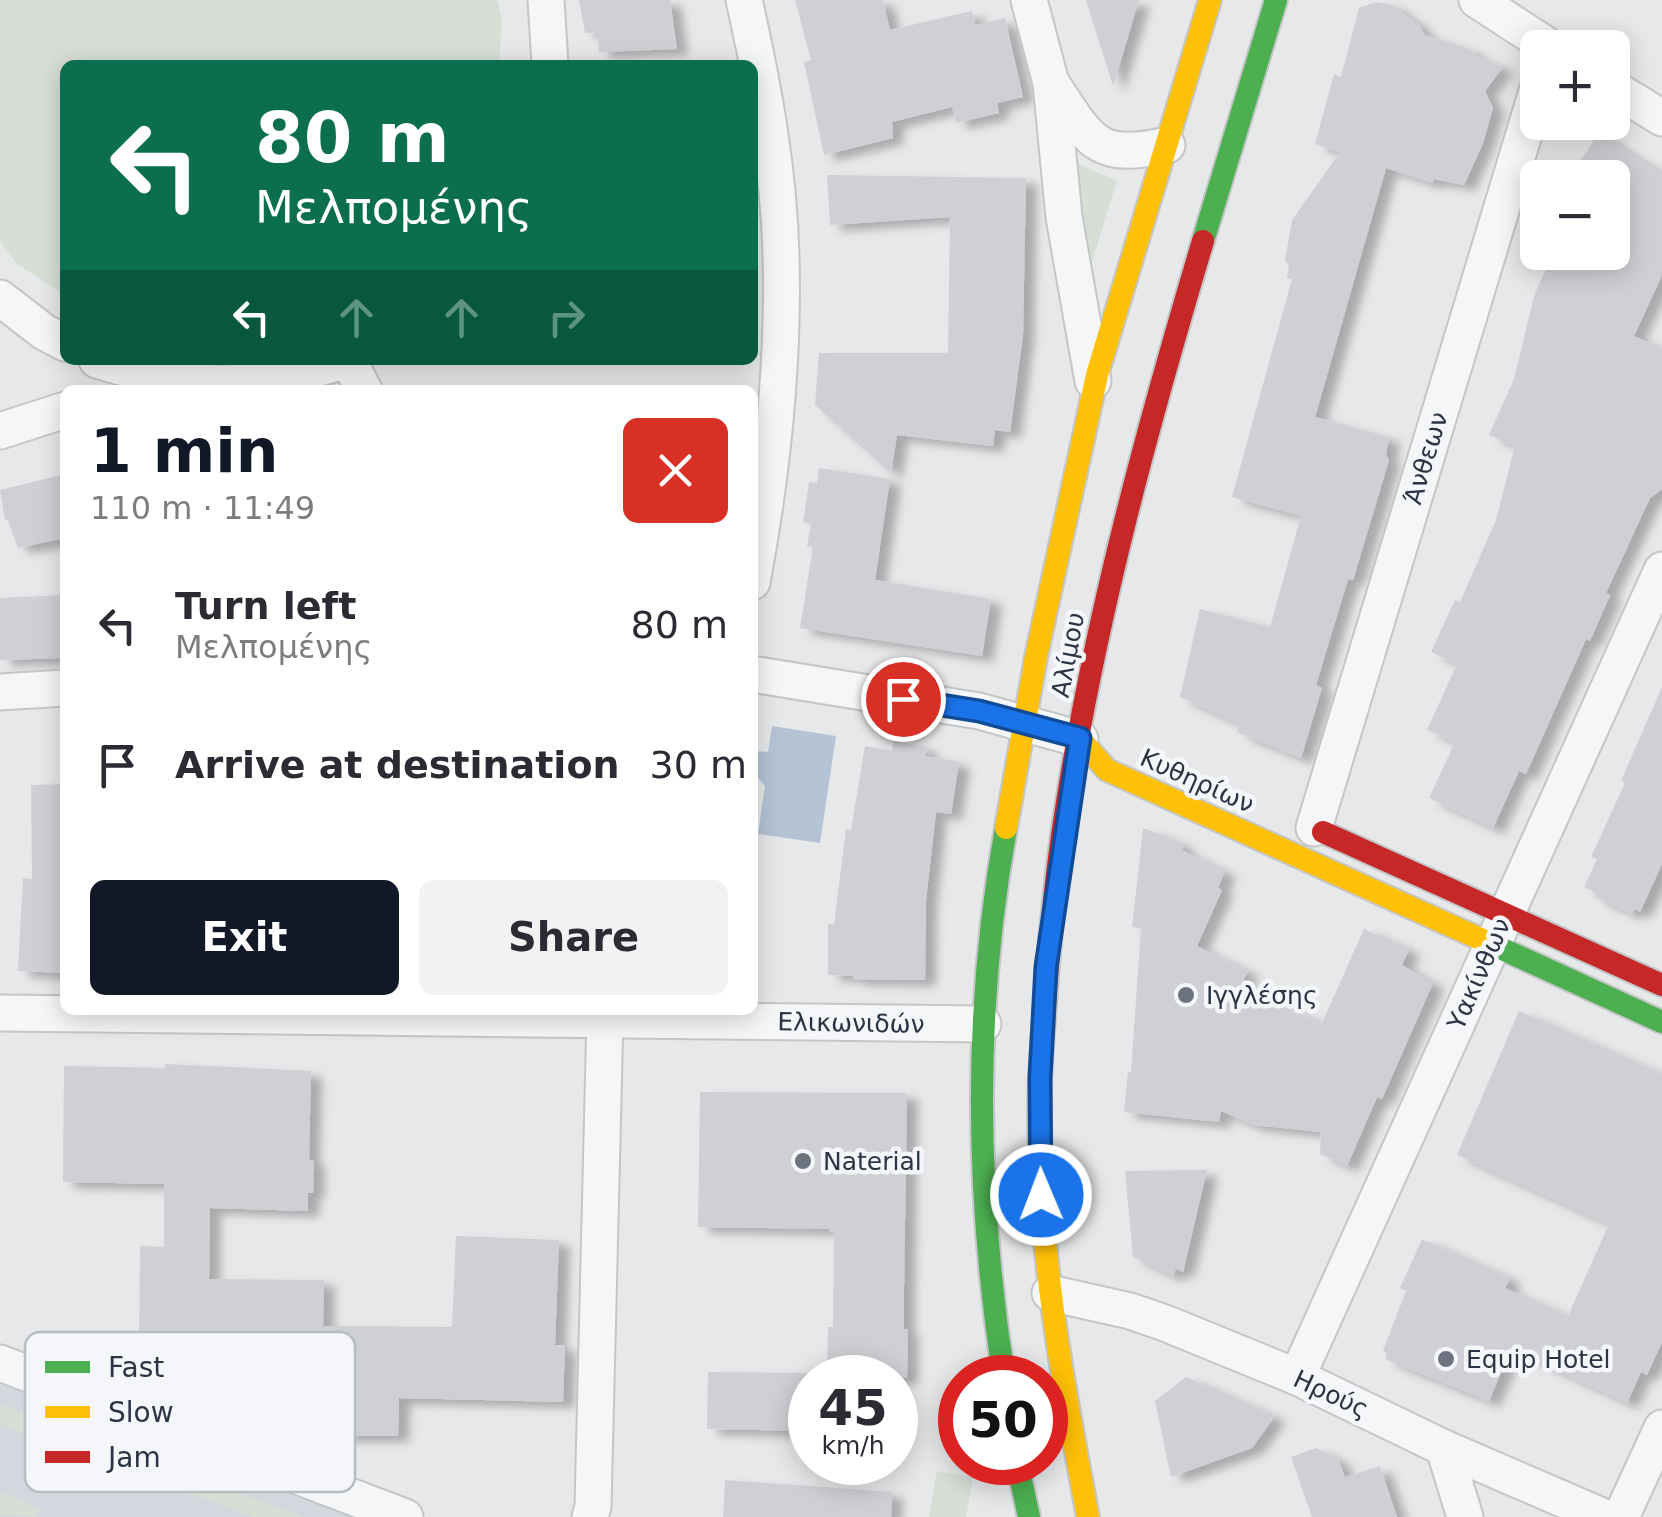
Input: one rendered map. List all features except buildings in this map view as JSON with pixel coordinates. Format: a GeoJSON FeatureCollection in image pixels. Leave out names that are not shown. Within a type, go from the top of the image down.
{"type":"FeatureCollection","features":[{"type":"Feature","properties":{"kind":"main road","name":"Αλίμου"},"geometry":{"type":"LineString","coordinates":[[1000,1355],[993,1307],[984,1168],[982,1024],[995,888],[1024,723],[1094,387],[1210,0]]}},
{"type":"Feature","properties":{"kind":"main road","name":"Αλίμου"},"geometry":{"type":"LineString","coordinates":[[1088,1517],[1050,1292],[1041,1195],[1046,967],[1096,738],[1105,606],[1140,462],[1276,0]]}},
{"type":"Feature","properties":{"kind":"main road","name":"Κυθηρίων"},"geometry":{"type":"LineString","coordinates":[[1096,738],[1107,770],[1499,930],[1662,985]]}},
{"type":"Feature","properties":{"kind":"main road","name":"Κυθηρίων"},"geometry":{"type":"LineString","coordinates":[[1305,824],[1662,1022]]}},
{"type":"Feature","properties":{"kind":"main road"},"geometry":{"type":"LineString","coordinates":[[1022,1485],[1029,1517]]}},
{"type":"Feature","properties":{"kind":"street"},"geometry":{"type":"LineString","coordinates":[[546,0],[550,60]]}},
{"type":"Feature","properties":{"kind":"street"},"geometry":{"type":"LineString","coordinates":[[744,0],[756,60]]}},
{"type":"Feature","properties":{"kind":"street"},"geometry":{"type":"LineString","coordinates":[[1029,0],[1051,83],[1064,217],[1094,387]]}},
{"type":"Feature","properties":{"kind":"street"},"geometry":{"type":"LineString","coordinates":[[1477,0],[1524,30]]}},
{"type":"Feature","properties":{"kind":"street"},"geometry":{"type":"LineString","coordinates":[[758,72],[773,150],[781,256],[780,364],[767,501],[758,550]]}},
{"type":"Feature","properties":{"kind":"street"},"geometry":{"type":"LineString","coordinates":[[1051,83],[1098,146],[1135,152],[1167,145]]}},
{"type":"Feature","properties":{"kind":"street"},"geometry":{"type":"LineString","coordinates":[[1630,98],[1662,118]]}},
{"type":"Feature","properties":{"kind":"street","name":"Άνθεων"},"geometry":{"type":"LineString","coordinates":[[1305,824],[1522,140]]}},
{"type":"Feature","properties":{"kind":"street"},"geometry":{"type":"LineString","coordinates":[[0,298],[60,341]]}},
{"type":"Feature","properties":{"kind":"street"},"geometry":{"type":"LineString","coordinates":[[113,365],[148,376],[198,384],[249,384],[300,376],[332,365]]}},
{"type":"Feature","properties":{"kind":"street"},"geometry":{"type":"LineString","coordinates":[[127,385],[148,376]]}},
{"type":"Feature","properties":{"kind":"street"},"geometry":{"type":"LineString","coordinates":[[0,431],[60,412]]}},
{"type":"Feature","properties":{"kind":"street","name":"Υακίνθων"},"geometry":{"type":"LineString","coordinates":[[1297,1377],[1662,570]]}},
{"type":"Feature","properties":{"kind":"street"},"geometry":{"type":"LineString","coordinates":[[758,675],[979,711],[1096,738]]}},
{"type":"Feature","properties":{"kind":"street"},"geometry":{"type":"LineString","coordinates":[[0,692],[60,688]]}},
{"type":"Feature","properties":{"kind":"street","name":"Ελικωνιδών"},"geometry":{"type":"LineString","coordinates":[[0,1013],[60,1013]]}},
{"type":"Feature","properties":{"kind":"street","name":"Ελικωνιδών"},"geometry":{"type":"LineString","coordinates":[[302,1015],[982,1024]]}},
{"type":"Feature","properties":{"kind":"street"},"geometry":{"type":"LineString","coordinates":[[590,1517],[605,1017]]}},
{"type":"Feature","properties":{"kind":"street","name":"Ηρούς"},"geometry":{"type":"LineString","coordinates":[[1050,1292],[1166,1323],[1297,1377],[1444,1448],[1604,1517]]}},
{"type":"Feature","properties":{"kind":"street"},"geometry":{"type":"LineString","coordinates":[[0,1363],[25,1373]]}},
{"type":"Feature","properties":{"kind":"street"},"geometry":{"type":"LineString","coordinates":[[1621,1517],[1662,1428]]}},
{"type":"Feature","properties":{"kind":"street"},"geometry":{"type":"LineString","coordinates":[[1444,1448],[1465,1517]]}},
{"type":"Feature","properties":{"kind":"street"},"geometry":{"type":"LineString","coordinates":[[339,1492],[405,1517]]}},
{"type":"Feature","properties":{"kind":"shaded area"},"geometry":{"type":"Polygon","coordinates":[[[0,0],[497,0],[502,18],[499,60],[60,60],[60,292],[17,264],[0,242],[0,0]]]}},
{"type":"Feature","properties":{"kind":"shaded area"},"geometry":{"type":"Polygon","coordinates":[[[1072,161],[1117,181],[1091,265],[1072,161]]]}},
{"type":"Feature","properties":{"kind":"shaded area"},"geometry":{"type":"Polygon","coordinates":[[[0,1379],[25,1388],[25,1492],[321,1492],[392,1517],[0,1517],[0,1379]]]}},
{"type":"Feature","properties":{"kind":"shaded area"},"geometry":{"type":"Polygon","coordinates":[[[0,1404],[25,1413],[25,1433],[0,1424],[0,1404]]]}},
{"type":"Feature","properties":{"kind":"shaded area"},"geometry":{"type":"Polygon","coordinates":[[[937,1471],[938,1485],[972,1485],[966,1517],[929,1517],[937,1471]]]}},
{"type":"Feature","properties":{"kind":"shaded area"},"geometry":{"type":"Polygon","coordinates":[[[0,1492],[40,1508],[37,1517],[0,1515],[0,1492]]]}},
{"type":"Feature","properties":{"kind":"shaded area"},"geometry":{"type":"Polygon","coordinates":[[[185,1492],[237,1492],[304,1517],[253,1517],[185,1492]]]}},
{"type":"Feature","properties":{"kind":"water"},"geometry":{"type":"Polygon","coordinates":[[[772,726],[836,736],[820,843],[758,834],[765,786],[758,778],[758,751],[768,752],[772,726]]]}},
{"type":"Feature","properties":{"kind":"traffic: fast"},"geometry":{"type":"LineString","coordinates":[[1203,241],[1276,0]]}},
{"type":"Feature","properties":{"kind":"traffic: fast"},"geometry":{"type":"LineString","coordinates":[[1001,1355],[988,1241],[982,1103],[988,965],[1006,828]]}},
{"type":"Feature","properties":{"kind":"traffic: fast"},"geometry":{"type":"LineString","coordinates":[[1487,942],[1662,1022]]}},
{"type":"Feature","properties":{"kind":"traffic: fast"},"geometry":{"type":"LineString","coordinates":[[1022,1485],[1029,1517]]}},
{"type":"Feature","properties":{"kind":"traffic: slow"},"geometry":{"type":"LineString","coordinates":[[1006,828],[1036,657],[1097,375],[1210,0]]}},
{"type":"Feature","properties":{"kind":"traffic: slow"},"geometry":{"type":"LineString","coordinates":[[1080,739],[1107,770],[1487,942]]}},
{"type":"Feature","properties":{"kind":"traffic: slow"},"geometry":{"type":"LineString","coordinates":[[1041,1060],[1040,1175],[1044,1232],[1058,1347],[1088,1517]]}},
{"type":"Feature","properties":{"kind":"traffic: jam"},"geometry":{"type":"LineString","coordinates":[[1041,1060],[1058,866],[1093,660],[1144,449],[1203,241]]}},
{"type":"Feature","properties":{"kind":"traffic: jam"},"geometry":{"type":"LineString","coordinates":[[1323,832],[1662,985]]}},
{"type":"Feature","properties":{"kind":"place","name":"Ιγγλέσης"},"geometry":{"type":"Point","coordinates":[1186,995]}},
{"type":"Feature","properties":{"kind":"place","name":"Naterial"},"geometry":{"type":"Point","coordinates":[803,1161]}},
{"type":"Feature","properties":{"kind":"place","name":"Equip Hotel"},"geometry":{"type":"Point","coordinates":[1446,1359]}},
{"type":"Feature","properties":{"kind":"route"},"geometry":{"type":"LineString","coordinates":[[903,699],[979,711],[1080,738],[1046,967],[1040,1078],[1041,1195]]}}]}
